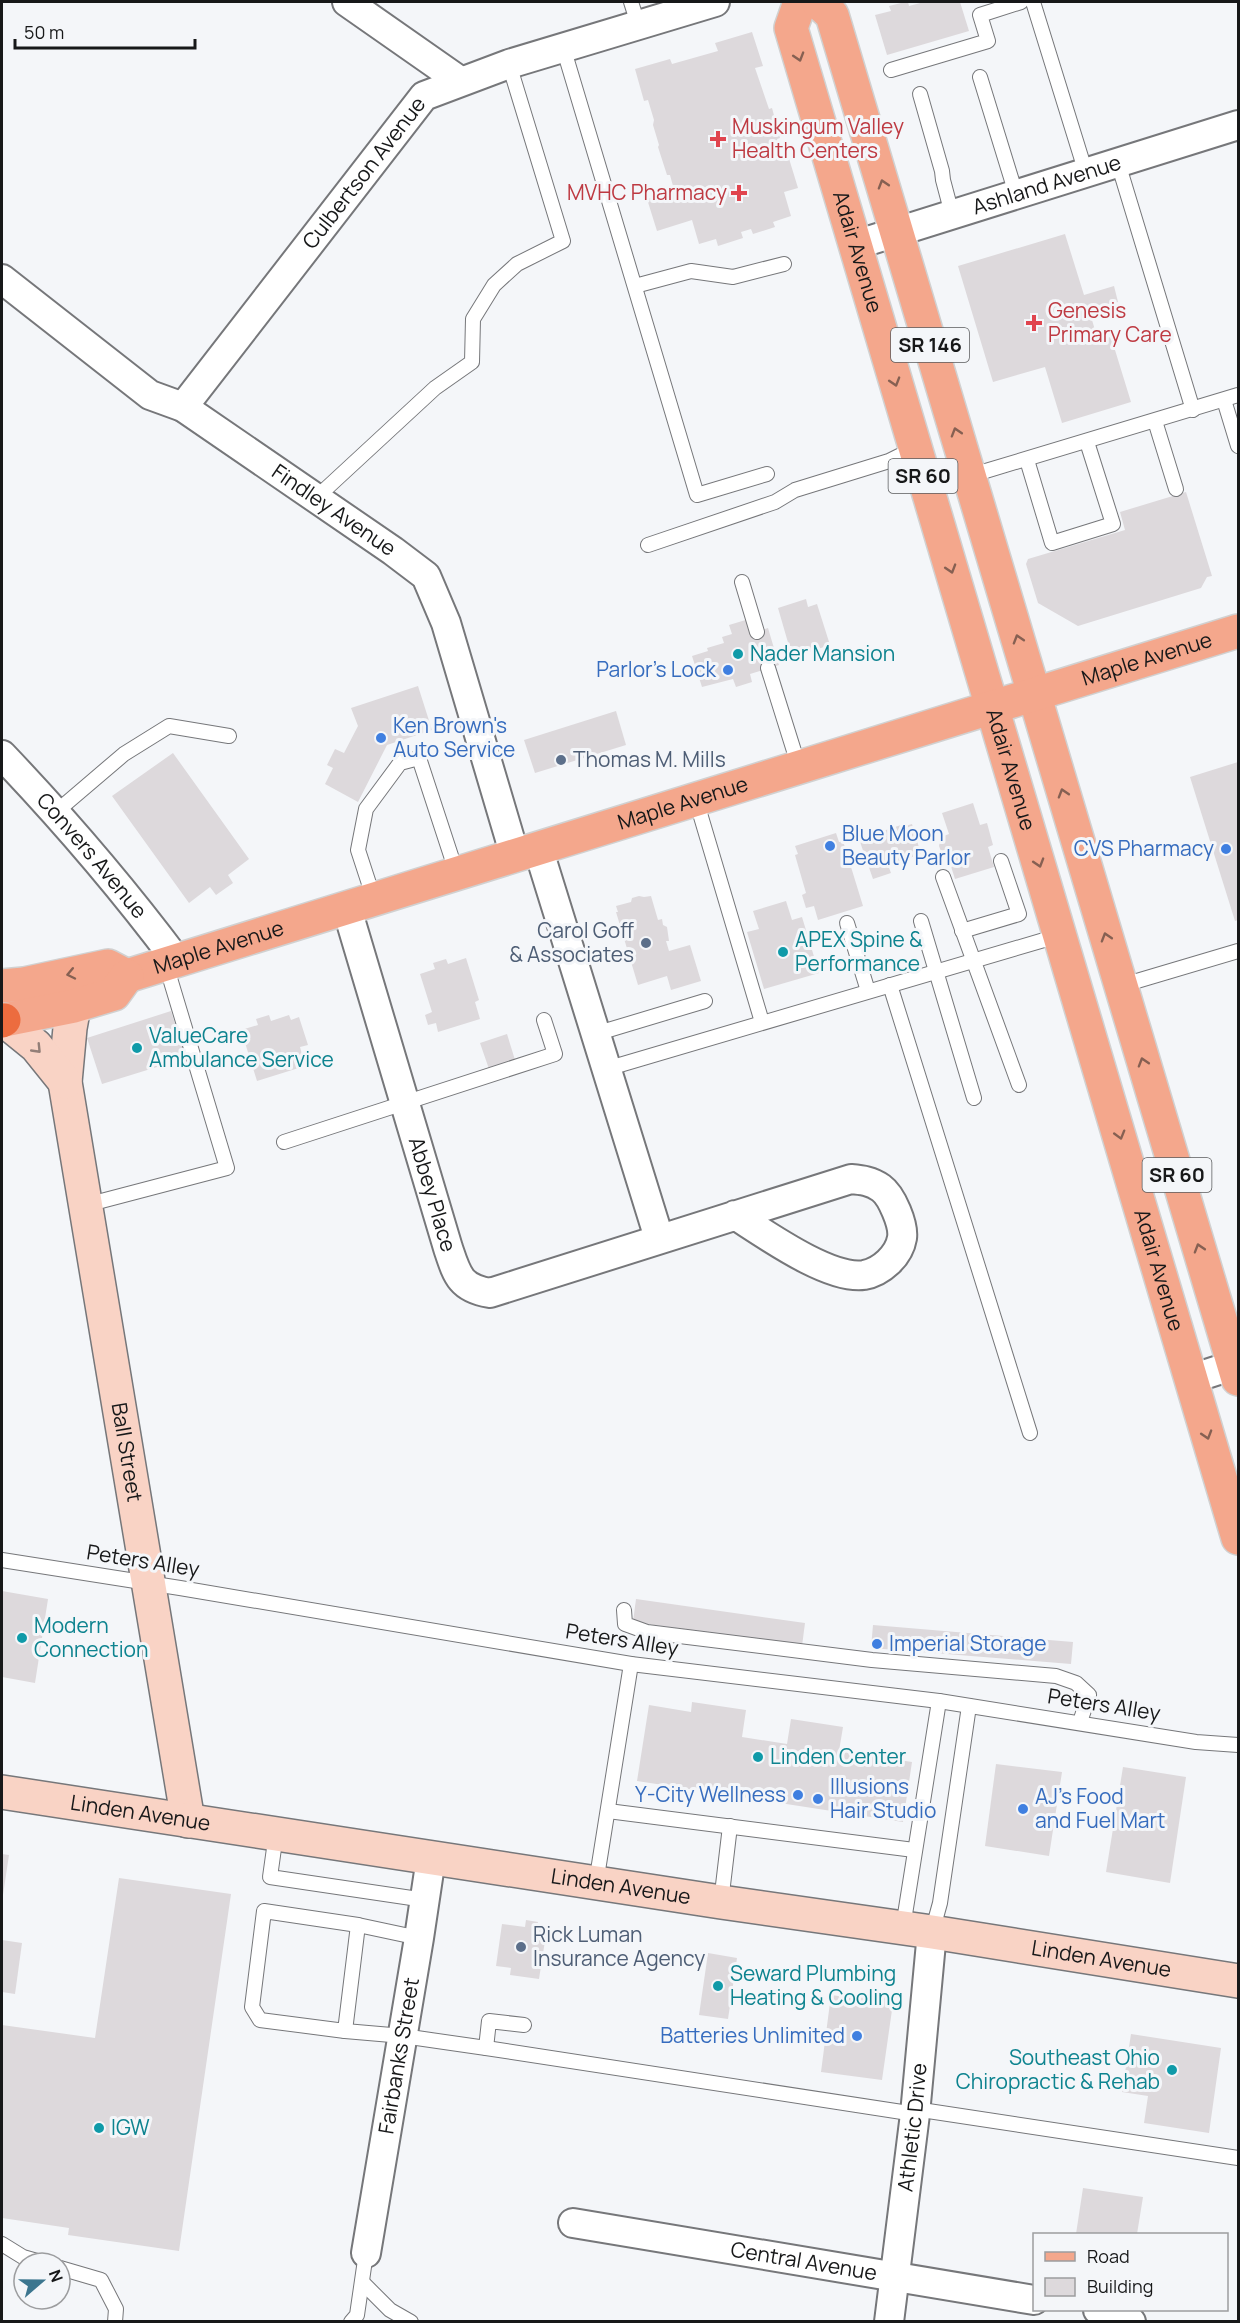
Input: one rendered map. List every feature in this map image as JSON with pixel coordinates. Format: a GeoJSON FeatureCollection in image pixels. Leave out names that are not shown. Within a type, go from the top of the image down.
{"type":"FeatureCollection","features":[{"type":"Feature","properties":{"kind":"main road","name":"Adair Avenue"},"geometry":{"type":"LineString","coordinates":[[800,2],[791,28],[1239,1538]]}},
{"type":"Feature","properties":{"kind":"main road","name":"Adair Avenue"},"geometry":{"type":"LineString","coordinates":[[818,2],[832,15],[1120,986],[1226,1301],[1237,1368]]}},
{"type":"Feature","properties":{"kind":"main road","name":"Maple Avenue"},"geometry":{"type":"LineString","coordinates":[[126,976],[1239,631]]}},
{"type":"Feature","properties":{"kind":"main road"},"geometry":{"type":"LineString","coordinates":[[2,986],[24,984],[108,966],[126,976],[114,994],[74,1006],[3,1021]]}},
{"type":"Feature","properties":{"kind":"main road","name":"Ball Street"},"geometry":{"type":"LineString","coordinates":[[74,1006],[65,1082],[188,1821]]}},
{"type":"Feature","properties":{"kind":"main road","name":"Ball Street"},"geometry":{"type":"LineString","coordinates":[[3,1021],[36,1046],[65,1082]]}},
{"type":"Feature","properties":{"kind":"main road","name":"Linden Avenue"},"geometry":{"type":"LineString","coordinates":[[2,1792],[1239,1981]]}},
{"type":"Feature","properties":{"kind":"street"},"geometry":{"type":"LineString","coordinates":[[347,2],[460,81]]}},
{"type":"Feature","properties":{"kind":"street","name":"Culbertson Avenue"},"geometry":{"type":"LineString","coordinates":[[183,407],[424,96],[460,81],[562,47],[635,13],[715,2]]}},
{"type":"Feature","properties":{"kind":"street","name":"Ashland Avenue"},"geometry":{"type":"LineString","coordinates":[[855,245],[1239,125]]}},
{"type":"Feature","properties":{"kind":"street","name":"Findley Avenue"},"geometry":{"type":"LineString","coordinates":[[2,279],[150,395],[183,407],[426,576],[446,623],[527,852]]}},
{"type":"Feature","properties":{"kind":"street","name":"Convers Avenue"},"geometry":{"type":"LineString","coordinates":[[2,755],[56,812],[149,924],[172,963]]}},
{"type":"Feature","properties":{"kind":"street"},"geometry":{"type":"LineString","coordinates":[[527,852],[595,1034],[659,1238]]}},
{"type":"Feature","properties":{"kind":"street","name":"Abbey Place"},"geometry":{"type":"LineString","coordinates":[[361,905],[405,1103],[458,1275],[474,1290],[490,1293],[659,1238],[850,1179],[868,1181],[883,1190],[897,1211],[902,1237],[896,1251],[882,1269],[863,1275],[839,1272],[796,1254],[735,1215]]}},
{"type":"Feature","properties":{"kind":"street"},"geometry":{"type":"LineString","coordinates":[[1191,1379],[1237,1368]]}},
{"type":"Feature","properties":{"kind":"street","name":"Fairbanks Street"},"geometry":{"type":"LineString","coordinates":[[366,2253],[419,1938],[430,1858]]}},
{"type":"Feature","properties":{"kind":"street","name":"Athletic Drive"},"geometry":{"type":"LineString","coordinates":[[889,2322],[915,2111],[917,1930]]}},
{"type":"Feature","properties":{"kind":"street","name":"Central Avenue"},"geometry":{"type":"LineString","coordinates":[[573,2223],[1033,2300]]}},
{"type":"Feature","properties":{"kind":"street"},"geometry":{"type":"LineString","coordinates":[[1106,2311],[1113,2312],[1131,2322]]}},
{"type":"Feature","properties":{"kind":"lane"},"geometry":{"type":"LineString","coordinates":[[891,70],[988,41],[980,15],[1021,2]]}},
{"type":"Feature","properties":{"kind":"lane"},"geometry":{"type":"LineString","coordinates":[[1033,2],[1086,172]]}},
{"type":"Feature","properties":{"kind":"lane"},"geometry":{"type":"LineString","coordinates":[[562,47],[697,495],[767,474]]}},
{"type":"Feature","properties":{"kind":"lane"},"geometry":{"type":"LineString","coordinates":[[316,498],[435,388],[472,362],[473,319],[494,285],[517,264],[563,241],[509,64]]}},
{"type":"Feature","properties":{"kind":"lane"},"geometry":{"type":"LineString","coordinates":[[980,77],[1016,194]]}},
{"type":"Feature","properties":{"kind":"lane"},"geometry":{"type":"LineString","coordinates":[[920,94],[952,214]]}},
{"type":"Feature","properties":{"kind":"lane"},"geometry":{"type":"LineString","coordinates":[[1118,163],[1193,410]]}},
{"type":"Feature","properties":{"kind":"lane"},"geometry":{"type":"LineString","coordinates":[[635,286],[691,271],[733,277],[784,264]]}},
{"type":"Feature","properties":{"kind":"lane"},"geometry":{"type":"LineString","coordinates":[[969,476],[1239,395]]}},
{"type":"Feature","properties":{"kind":"lane"},"geometry":{"type":"LineString","coordinates":[[1224,400],[1239,446]]}},
{"type":"Feature","properties":{"kind":"lane"},"geometry":{"type":"LineString","coordinates":[[1155,421],[1176,489]]}},
{"type":"Feature","properties":{"kind":"lane"},"geometry":{"type":"LineString","coordinates":[[1027,460],[1052,543],[1113,524],[1087,442]]}},
{"type":"Feature","properties":{"kind":"lane"},"geometry":{"type":"LineString","coordinates":[[648,545],[775,502],[795,490],[889,461],[915,448]]}},
{"type":"Feature","properties":{"kind":"lane"},"geometry":{"type":"LineString","coordinates":[[742,582],[757,632]]}},
{"type":"Feature","properties":{"kind":"lane"},"geometry":{"type":"LineString","coordinates":[[768,668],[799,767]]}},
{"type":"Feature","properties":{"kind":"lane"},"geometry":{"type":"LineString","coordinates":[[56,812],[124,754],[170,726],[229,735]]}},
{"type":"Feature","properties":{"kind":"lane"},"geometry":{"type":"LineString","coordinates":[[361,905],[358,850],[366,809],[400,763],[419,758],[457,874]]}},
{"type":"Feature","properties":{"kind":"lane"},"geometry":{"type":"LineString","coordinates":[[696,800],[762,1022]]}},
{"type":"Feature","properties":{"kind":"lane"},"geometry":{"type":"LineString","coordinates":[[962,931],[1018,914],[1001,861]]}},
{"type":"Feature","properties":{"kind":"lane"},"geometry":{"type":"LineString","coordinates":[[943,877],[1018,1084]]}},
{"type":"Feature","properties":{"kind":"lane"},"geometry":{"type":"LineString","coordinates":[[921,921],[974,1098]]}},
{"type":"Feature","properties":{"kind":"lane"},"geometry":{"type":"LineString","coordinates":[[847,923],[868,991]]}},
{"type":"Feature","properties":{"kind":"lane"},"geometry":{"type":"LineString","coordinates":[[606,1069],[1061,935]]}},
{"type":"Feature","properties":{"kind":"lane"},"geometry":{"type":"LineString","coordinates":[[1120,986],[1239,951]]}},
{"type":"Feature","properties":{"kind":"lane"},"geometry":{"type":"LineString","coordinates":[[86,1205],[227,1168],[172,963]]}},
{"type":"Feature","properties":{"kind":"lane"},"geometry":{"type":"LineString","coordinates":[[890,985],[1030,1432]]}},
{"type":"Feature","properties":{"kind":"lane"},"geometry":{"type":"LineString","coordinates":[[595,1034],[705,1001]]}},
{"type":"Feature","properties":{"kind":"lane"},"geometry":{"type":"LineString","coordinates":[[284,1142],[555,1054],[544,1020]]}},
{"type":"Feature","properties":{"kind":"lane","name":"Peters Alley"},"geometry":{"type":"LineString","coordinates":[[2,1560],[631,1664],[939,1701],[1196,1742],[1239,1745]]}},
{"type":"Feature","properties":{"kind":"lane"},"geometry":{"type":"LineString","coordinates":[[624,1610],[625,1624],[647,1632],[872,1660],[1056,1676],[1076,1683],[1089,1695],[1080,1722]]}},
{"type":"Feature","properties":{"kind":"lane"},"geometry":{"type":"LineString","coordinates":[[596,1883],[631,1664]]}},
{"type":"Feature","properties":{"kind":"lane"},"geometry":{"type":"LineString","coordinates":[[917,1930],[914,1850],[939,1701]]}},
{"type":"Feature","properties":{"kind":"lane"},"geometry":{"type":"LineString","coordinates":[[917,1930],[940,1903],[969,1706]]}},
{"type":"Feature","properties":{"kind":"lane"},"geometry":{"type":"LineString","coordinates":[[608,1811],[914,1850]]}},
{"type":"Feature","properties":{"kind":"lane"},"geometry":{"type":"LineString","coordinates":[[721,1902],[730,1826]]}},
{"type":"Feature","properties":{"kind":"lane"},"geometry":{"type":"LineString","coordinates":[[276,1834],[270,1877],[425,1900]]}},
{"type":"Feature","properties":{"kind":"lane"},"geometry":{"type":"LineString","coordinates":[[419,1938],[358,1925],[264,1911],[252,2007],[260,2020],[403,2036],[1239,2158]]}},
{"type":"Feature","properties":{"kind":"lane"},"geometry":{"type":"LineString","coordinates":[[345,2031],[358,1925]]}},
{"type":"Feature","properties":{"kind":"lane"},"geometry":{"type":"LineString","coordinates":[[486,2048],[489,2021],[524,2025]]}},
{"type":"Feature","properties":{"kind":"lane"},"geometry":{"type":"LineString","coordinates":[[351,2322],[357,2315],[366,2253]]}},
{"type":"Feature","properties":{"kind":"lane"},"geometry":{"type":"LineString","coordinates":[[72,2272],[101,2280],[116,2309],[116,2322]]}},
{"type":"Feature","properties":{"kind":"lane"},"geometry":{"type":"LineString","coordinates":[[363,2283],[390,2310],[411,2322]]}},
{"type":"Feature","properties":{"kind":"building"},"geometry":{"type":"Polygon","coordinates":[[[908,2],[909,6],[924,2],[960,2],[969,31],[887,55],[875,15],[891,11],[889,6],[908,2]]]}},
{"type":"Feature","properties":{"kind":"building","name":"Muskingum Valley Health Centers"},"geometry":{"type":"Polygon","coordinates":[[[752,32],[763,66],[755,68],[769,109],[772,108],[780,138],[777,139],[781,154],[787,152],[798,188],[784,192],[791,216],[773,222],[775,227],[753,234],[751,229],[741,232],[743,238],[718,246],[716,239],[699,244],[692,220],[657,231],[647,199],[670,191],[669,187],[673,186],[658,147],[648,100],[644,101],[635,69],[670,59],[672,64],[718,51],[715,43],[752,32]]]}},
{"type":"Feature","properties":{"kind":"building","name":"Genesis Primary Care"},"geometry":{"type":"Polygon","coordinates":[[[1065,234],[1084,295],[1114,286],[1118,302],[1089,310],[1098,340],[1111,337],[1131,402],[1062,423],[1045,367],[993,382],[958,266],[1065,234]]]}},
{"type":"Feature","properties":{"kind":"building"},"geometry":{"type":"Polygon","coordinates":[[[1186,492],[1212,576],[1207,577],[1201,588],[1078,626],[1038,603],[1026,564],[1028,559],[1125,530],[1120,512],[1186,492]]]}},
{"type":"Feature","properties":{"kind":"building"},"geometry":{"type":"Polygon","coordinates":[[[806,599],[808,607],[817,604],[830,645],[798,658],[793,656],[790,650],[792,646],[789,646],[778,608],[806,599]]]}},
{"type":"Feature","properties":{"kind":"building","name":"Nader Mansion"},"geometry":{"type":"Polygon","coordinates":[[[749,619],[753,633],[768,628],[779,665],[750,674],[752,682],[736,687],[733,679],[702,687],[692,656],[724,643],[722,637],[732,634],[729,625],[749,619]]]}},
{"type":"Feature","properties":{"kind":"building","name":"Ken Brown's Auto Service"},"geometry":{"type":"Polygon","coordinates":[[[418,686],[432,730],[387,745],[358,802],[325,784],[333,768],[327,765],[335,749],[344,753],[358,726],[351,708],[418,686]]]}},
{"type":"Feature","properties":{"kind":"building"},"geometry":{"type":"Polygon","coordinates":[[[616,711],[626,745],[535,773],[524,740],[616,711]]]}},
{"type":"Feature","properties":{"kind":"building"},"geometry":{"type":"Polygon","coordinates":[[[173,753],[249,859],[228,875],[233,883],[216,895],[210,887],[189,903],[112,796],[173,753]]]}},
{"type":"Feature","properties":{"kind":"building","name":"CVS Pharmacy"},"geometry":{"type":"Polygon","coordinates":[[[1238,762],[1238,920],[1235,921],[1190,777],[1238,762]]]}},
{"type":"Feature","properties":{"kind":"building"},"geometry":{"type":"Polygon","coordinates":[[[973,803],[980,825],[987,823],[993,845],[988,847],[994,867],[955,879],[948,857],[942,854],[939,846],[941,837],[949,834],[942,813],[973,803]]]}},
{"type":"Feature","properties":{"kind":"building"},"geometry":{"type":"Polygon","coordinates":[[[912,824],[921,854],[888,865],[891,873],[873,879],[859,839],[901,825],[902,827],[912,824]]]}},
{"type":"Feature","properties":{"kind":"building"},"geometry":{"type":"Polygon","coordinates":[[[836,833],[839,842],[843,841],[863,906],[818,920],[814,906],[806,908],[802,895],[806,893],[795,855],[798,854],[795,846],[836,833]]]}},
{"type":"Feature","properties":{"kind":"building","name":"Carol Goff & Associates"},"geometry":{"type":"Polygon","coordinates":[[[651,896],[658,920],[662,919],[663,925],[667,927],[669,941],[666,941],[669,951],[690,945],[701,981],[671,990],[667,976],[638,985],[616,906],[631,902],[632,898],[651,896]]]}},
{"type":"Feature","properties":{"kind":"building","name":"APEX Spine & Performance"},"geometry":{"type":"Polygon","coordinates":[[[786,901],[792,920],[802,917],[819,973],[764,989],[747,932],[759,929],[753,911],[786,901]]]}},
{"type":"Feature","properties":{"kind":"building"},"geometry":{"type":"Polygon","coordinates":[[[466,958],[479,1000],[475,1002],[480,1019],[438,1032],[436,1023],[428,1025],[425,1015],[432,1012],[420,974],[435,969],[433,963],[446,959],[448,964],[466,958]]]}},
{"type":"Feature","properties":{"kind":"building","name":"ValueCare Ambulance Service"},"geometry":{"type":"Polygon","coordinates":[[[171,1011],[186,1058],[102,1084],[87,1038],[171,1011]]]}},
{"type":"Feature","properties":{"kind":"building"},"geometry":{"type":"Polygon","coordinates":[[[269,1015],[271,1021],[289,1015],[291,1020],[299,1017],[308,1045],[300,1047],[305,1066],[257,1081],[241,1030],[258,1025],[256,1019],[269,1015]]]}},
{"type":"Feature","properties":{"kind":"building"},"geometry":{"type":"Polygon","coordinates":[[[507,1034],[515,1060],[489,1069],[480,1043],[507,1034]]]}},
{"type":"Feature","properties":{"kind":"building","name":"Modern Connection"},"geometry":{"type":"Polygon","coordinates":[[[2,1591],[48,1599],[35,1683],[2,1677],[2,1591]]]}},
{"type":"Feature","properties":{"kind":"building"},"geometry":{"type":"Polygon","coordinates":[[[636,1599],[805,1623],[802,1646],[633,1622],[636,1599]]]}},
{"type":"Feature","properties":{"kind":"building"},"geometry":{"type":"Polygon","coordinates":[[[873,1625],[1073,1642],[1071,1664],[871,1648],[873,1625]]]}},
{"type":"Feature","properties":{"kind":"building","name":"Linden Center"},"geometry":{"type":"Polygon","coordinates":[[[692,1702],[746,1710],[742,1737],[787,1744],[791,1719],[843,1727],[839,1751],[912,1762],[903,1822],[637,1781],[649,1705],[691,1712],[692,1702]]]}},
{"type":"Feature","properties":{"kind":"building","name":"AJ's Food and Fuel Mart"},"geometry":{"type":"Polygon","coordinates":[[[996,1764],[1062,1772],[1049,1856],[985,1846],[996,1764]]]}},
{"type":"Feature","properties":{"kind":"building"},"geometry":{"type":"Polygon","coordinates":[[[1123,1767],[1186,1777],[1170,1883],[1106,1872],[1123,1767]]]}},
{"type":"Feature","properties":{"kind":"building"},"geometry":{"type":"Polygon","coordinates":[[[2,1854],[9,1855],[3,1895],[2,1895],[2,1854]]]}},
{"type":"Feature","properties":{"kind":"building","name":"IGW"},"geometry":{"type":"Polygon","coordinates":[[[119,1878],[231,1894],[179,2251],[68,2235],[69,2228],[2,2218],[2,2025],[95,2038],[119,1878]]]}},
{"type":"Feature","properties":{"kind":"building","name":"Rick Luman Insurance Agency"},"geometry":{"type":"Polygon","coordinates":[[[526,1920],[538,1922],[537,1926],[547,1928],[539,1979],[510,1975],[511,1968],[496,1966],[502,1924],[525,1927],[526,1920]]]}},
{"type":"Feature","properties":{"kind":"building"},"geometry":{"type":"Polygon","coordinates":[[[2,1940],[22,1943],[15,1994],[2,1992],[2,1940]]]}},
{"type":"Feature","properties":{"kind":"building","name":"Seward Plumbing Heating & Cooling"},"geometry":{"type":"Polygon","coordinates":[[[708,1953],[737,1958],[728,2019],[699,2015],[708,1953]]]}},
{"type":"Feature","properties":{"kind":"building","name":"Batteries Unlimited"},"geometry":{"type":"Polygon","coordinates":[[[862,1992],[894,1996],[882,2080],[821,2072],[831,1995],[861,1999],[862,1992]]]}},
{"type":"Feature","properties":{"kind":"building","name":"Southeast Ohio Chiropractic & Rehab"},"geometry":{"type":"Polygon","coordinates":[[[1131,2034],[1221,2048],[1209,2133],[1144,2123],[1148,2096],[1122,2092],[1131,2034]]]}},
{"type":"Feature","properties":{"kind":"building"},"geometry":{"type":"Polygon","coordinates":[[[1083,2188],[1143,2197],[1137,2233],[1076,2233],[1083,2188]]]}},
{"type":"Feature","properties":{"kind":"place","name":"Muskingum Valley Health Centers"},"geometry":{"type":"Point","coordinates":[718,139]}},
{"type":"Feature","properties":{"kind":"place","name":"MVHC Pharmacy"},"geometry":{"type":"Point","coordinates":[739,193]}},
{"type":"Feature","properties":{"kind":"place","name":"Genesis Primary Care"},"geometry":{"type":"Point","coordinates":[1034,323]}},
{"type":"Feature","properties":{"kind":"place","name":"Nader Mansion"},"geometry":{"type":"Point","coordinates":[738,654]}},
{"type":"Feature","properties":{"kind":"place","name":"Parlor's Lock"},"geometry":{"type":"Point","coordinates":[728,670]}},
{"type":"Feature","properties":{"kind":"place","name":"Ken Brown's Auto Service"},"geometry":{"type":"Point","coordinates":[381,738]}},
{"type":"Feature","properties":{"kind":"place","name":"Thomas M. Mills"},"geometry":{"type":"Point","coordinates":[561,760]}},
{"type":"Feature","properties":{"kind":"place","name":"Blue Moon Beauty Parlor"},"geometry":{"type":"Point","coordinates":[830,846]}},
{"type":"Feature","properties":{"kind":"place","name":"CVS Pharmacy"},"geometry":{"type":"Point","coordinates":[1226,849]}},
{"type":"Feature","properties":{"kind":"place","name":"Carol Goff & Associates"},"geometry":{"type":"Point","coordinates":[646,943]}},
{"type":"Feature","properties":{"kind":"place","name":"APEX Spine & Performance"},"geometry":{"type":"Point","coordinates":[783,952]}},
{"type":"Feature","properties":{"kind":"place","name":"ValueCare Ambulance Service"},"geometry":{"type":"Point","coordinates":[137,1048]}},
{"type":"Feature","properties":{"kind":"place","name":"Modern Connection"},"geometry":{"type":"Point","coordinates":[22,1638]}},
{"type":"Feature","properties":{"kind":"place","name":"Imperial Storage"},"geometry":{"type":"Point","coordinates":[877,1644]}},
{"type":"Feature","properties":{"kind":"place","name":"Linden Center"},"geometry":{"type":"Point","coordinates":[758,1757]}},
{"type":"Feature","properties":{"kind":"place","name":"Y-City Wellness"},"geometry":{"type":"Point","coordinates":[798,1795]}},
{"type":"Feature","properties":{"kind":"place","name":"Illusions Hair Studio"},"geometry":{"type":"Point","coordinates":[818,1799]}},
{"type":"Feature","properties":{"kind":"place","name":"AJ's Food and Fuel Mart"},"geometry":{"type":"Point","coordinates":[1023,1809]}},
{"type":"Feature","properties":{"kind":"place","name":"Rick Luman Insurance Agency"},"geometry":{"type":"Point","coordinates":[521,1947]}},
{"type":"Feature","properties":{"kind":"place","name":"Seward Plumbing Heating & Cooling"},"geometry":{"type":"Point","coordinates":[718,1986]}},
{"type":"Feature","properties":{"kind":"place","name":"Batteries Unlimited"},"geometry":{"type":"Point","coordinates":[857,2036]}},
{"type":"Feature","properties":{"kind":"place","name":"Southeast Ohio Chiropractic & Rehab"},"geometry":{"type":"Point","coordinates":[1172,2070]}},
{"type":"Feature","properties":{"kind":"place","name":"IGW"},"geometry":{"type":"Point","coordinates":[99,2128]}}]}
